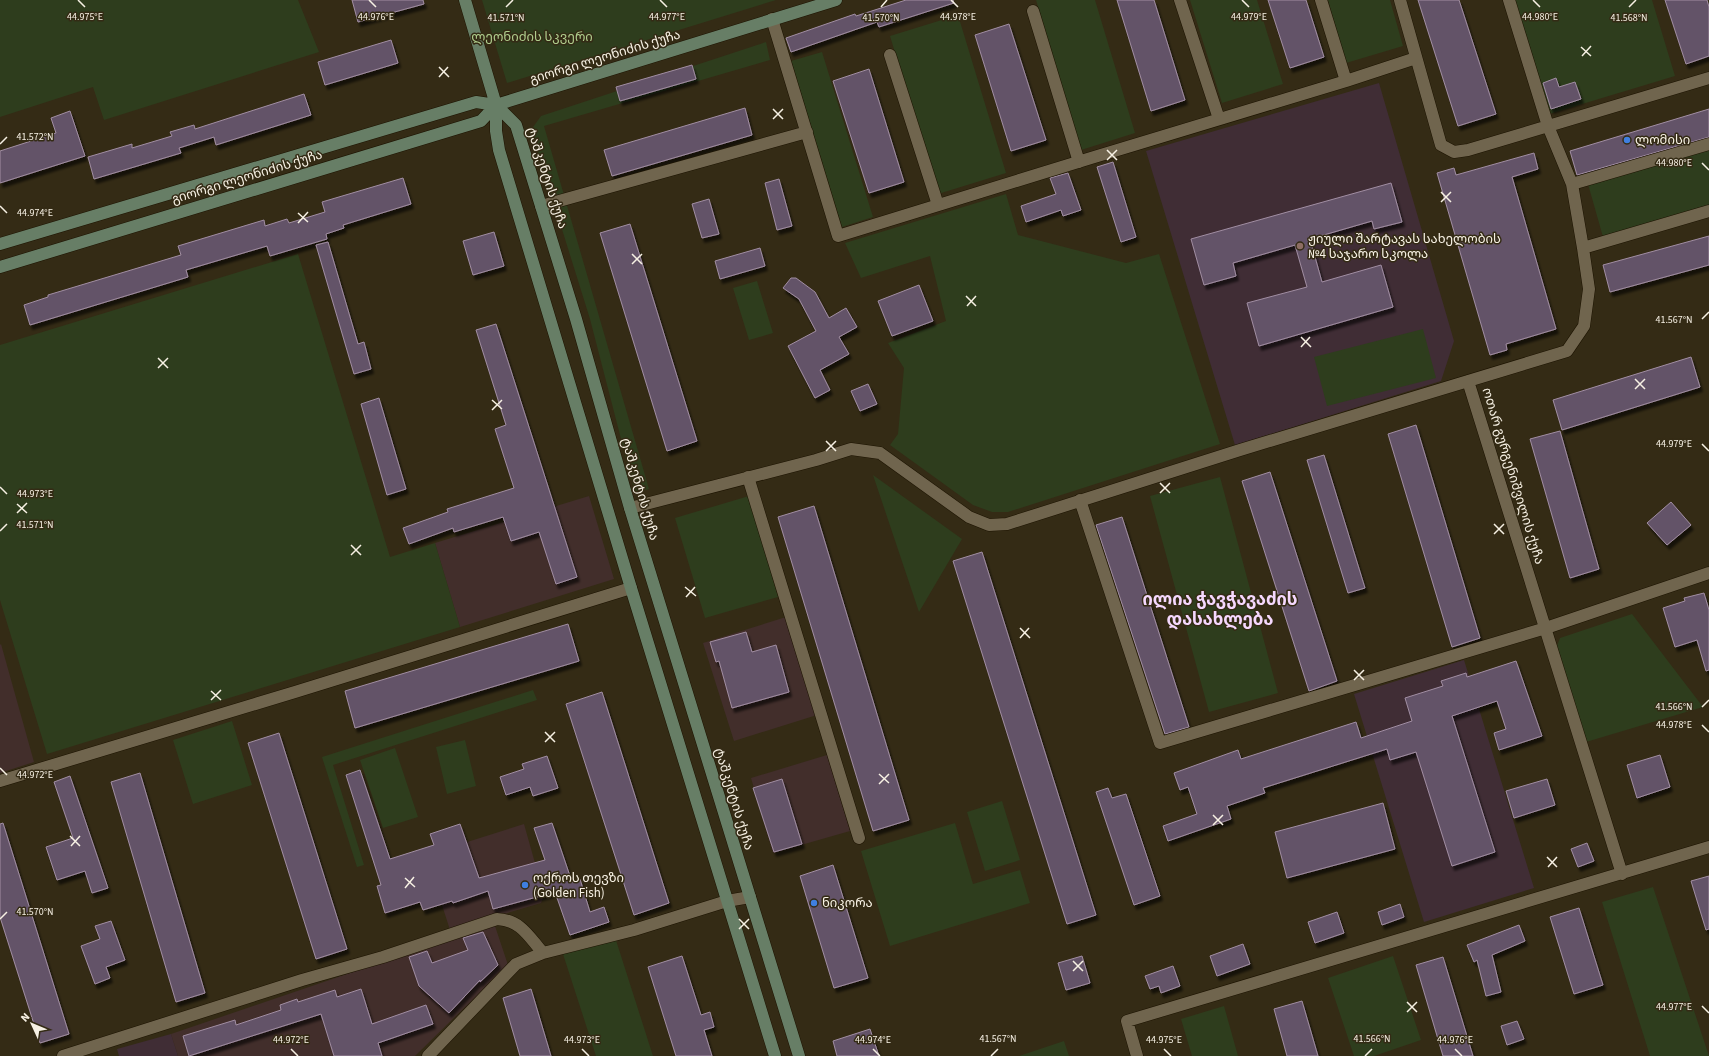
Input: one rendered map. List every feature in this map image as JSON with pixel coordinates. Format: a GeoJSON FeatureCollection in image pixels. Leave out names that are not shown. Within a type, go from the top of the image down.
{"type":"FeatureCollection","features":[{"type":"Feature","properties":{"kind":"main road"},"geometry":{"type":"LineString","coordinates":[[465,0],[496,105],[496,131],[500,150],[631,588],[775,1056]]}},
{"type":"Feature","properties":{"kind":"main road","name":"გიორგი ლეონიძის ქუჩა"},"geometry":{"type":"LineString","coordinates":[[0,244],[476,102],[496,105],[836,0]]}},
{"type":"Feature","properties":{"kind":"main road","name":"გიორგი ლეონიძის ქუჩა"},"geometry":{"type":"LineString","coordinates":[[0,267],[481,121],[496,105]]}},
{"type":"Feature","properties":{"kind":"main road","name":"ტაშკენტის ქუჩა"},"geometry":{"type":"LineString","coordinates":[[496,105],[516,125],[542,206],[630,508],[799,1056]]}},
{"type":"Feature","properties":{"kind":"street"},"geometry":{"type":"LineString","coordinates":[[1180,0],[1220,119]]}},
{"type":"Feature","properties":{"kind":"street"},"geometry":{"type":"LineString","coordinates":[[1321,0],[1346,81]]}},
{"type":"Feature","properties":{"kind":"street"},"geometry":{"type":"LineString","coordinates":[[1400,0],[1441,145],[1454,152],[1468,150],[1709,78]]}},
{"type":"Feature","properties":{"kind":"street","name":"ოთარ გურგენიშვილის ქუჩა"},"geometry":{"type":"LineString","coordinates":[[1509,0],[1548,126],[1572,184],[1589,289],[1584,326],[1567,351],[1468,381],[1622,874]]}},
{"type":"Feature","properties":{"kind":"street"},"geometry":{"type":"LineString","coordinates":[[1033,11],[1079,162]]}},
{"type":"Feature","properties":{"kind":"street"},"geometry":{"type":"LineString","coordinates":[[772,20],[838,236],[1346,81],[1416,58]]}},
{"type":"Feature","properties":{"kind":"street"},"geometry":{"type":"LineString","coordinates":[[890,55],[938,205]]}},
{"type":"Feature","properties":{"kind":"street"},"geometry":{"type":"LineString","coordinates":[[542,206],[807,132]]}},
{"type":"Feature","properties":{"kind":"street"},"geometry":{"type":"LineString","coordinates":[[1572,184],[1709,144]]}},
{"type":"Feature","properties":{"kind":"street"},"geometry":{"type":"LineString","coordinates":[[1583,248],[1709,212]]}},
{"type":"Feature","properties":{"kind":"street"},"geometry":{"type":"LineString","coordinates":[[630,508],[851,449],[880,453],[969,517],[989,525],[1007,524],[1080,500],[1468,381]]}},
{"type":"Feature","properties":{"kind":"street"},"geometry":{"type":"LineString","coordinates":[[748,477],[830,748],[859,838]]}},
{"type":"Feature","properties":{"kind":"street"},"geometry":{"type":"LineString","coordinates":[[1080,500],[1160,743],[1546,628],[1709,573]]}},
{"type":"Feature","properties":{"kind":"street"},"geometry":{"type":"LineString","coordinates":[[0,781],[296,692],[631,588]]}},
{"type":"Feature","properties":{"kind":"street"},"geometry":{"type":"LineString","coordinates":[[1137,1056],[1127,1021],[1709,847]]}},
{"type":"Feature","properties":{"kind":"street"},"geometry":{"type":"LineString","coordinates":[[428,1056],[516,964],[543,953],[634,930],[728,901],[750,897]]}},
{"type":"Feature","properties":{"kind":"street"},"geometry":{"type":"LineString","coordinates":[[63,1056],[302,980],[383,957],[497,920],[509,920],[519,925],[543,953]]}},
{"type":"Feature","properties":{"kind":"shaded area","name":"ჟიული შარტავას სახელობის №4 საჯარო სკოლა"},"geometry":{"type":"Polygon","coordinates":[[[1379,83],[1454,341],[1441,381],[1235,445],[1146,151],[1379,83]]]}},
{"type":"Feature","properties":{"kind":"shaded area"},"geometry":{"type":"Polygon","coordinates":[[[589,496],[614,579],[460,627],[435,543],[589,496]]]}},
{"type":"Feature","properties":{"kind":"shaded area"},"geometry":{"type":"Polygon","coordinates":[[[786,617],[817,715],[734,741],[703,643],[786,617]]]}},
{"type":"Feature","properties":{"kind":"shaded area"},"geometry":{"type":"Polygon","coordinates":[[[1,644],[34,762],[0,773],[0,645],[1,644]]]}},
{"type":"Feature","properties":{"kind":"shaded area"},"geometry":{"type":"Polygon","coordinates":[[[1464,660],[1534,888],[1424,922],[1354,694],[1464,660]]]}},
{"type":"Feature","properties":{"kind":"shaded area"},"geometry":{"type":"Polygon","coordinates":[[[827,755],[850,831],[773,853],[751,778],[827,755]]]}},
{"type":"Feature","properties":{"kind":"shaded area"},"geometry":{"type":"Polygon","coordinates":[[[524,824],[544,895],[541,903],[450,930],[426,855],[524,824]]]}},
{"type":"Feature","properties":{"kind":"shaded area"},"geometry":{"type":"Polygon","coordinates":[[[495,926],[508,965],[415,1056],[178,1056],[171,1034],[476,930],[495,926]]]}},
{"type":"Feature","properties":{"kind":"shaded area"},"geometry":{"type":"Polygon","coordinates":[[[171,1034],[178,1056],[119,1056],[117,1049],[171,1034]]]}},
{"type":"Feature","properties":{"kind":"green space"},"geometry":{"type":"Polygon","coordinates":[[[0,0],[298,0],[319,52],[104,120],[93,87],[0,117],[0,0]]]}},
{"type":"Feature","properties":{"kind":"green space","name":"ლეონიძის სკვერი"},"geometry":{"type":"Polygon","coordinates":[[[482,0],[776,0],[507,83],[482,0]]]}},
{"type":"Feature","properties":{"kind":"green space"},"geometry":{"type":"Polygon","coordinates":[[[1036,0],[1095,0],[1135,133],[1081,150],[1036,0]]]}},
{"type":"Feature","properties":{"kind":"green space"},"geometry":{"type":"Polygon","coordinates":[[[1190,0],[1257,0],[1283,84],[1222,103],[1190,0]]]}},
{"type":"Feature","properties":{"kind":"green space"},"geometry":{"type":"Polygon","coordinates":[[[1328,0],[1390,0],[1403,46],[1346,63],[1328,0]]]}},
{"type":"Feature","properties":{"kind":"green space"},"geometry":{"type":"Polygon","coordinates":[[[1514,0],[1652,0],[1675,76],[1549,114],[1514,0]]]}},
{"type":"Feature","properties":{"kind":"green space"},"geometry":{"type":"Polygon","coordinates":[[[958,15],[1006,173],[938,194],[890,36],[958,15]]]}},
{"type":"Feature","properties":{"kind":"green space"},"geometry":{"type":"Polygon","coordinates":[[[766,42],[770,60],[544,126],[649,489],[635,493],[590,319],[531,130],[541,116],[766,42]]]}},
{"type":"Feature","properties":{"kind":"green space"},"geometry":{"type":"Polygon","coordinates":[[[822,52],[873,217],[842,227],[791,61],[822,52]]]}},
{"type":"Feature","properties":{"kind":"green space"},"geometry":{"type":"Polygon","coordinates":[[[1709,148],[1709,206],[1603,237],[1588,184],[1709,148]]]}},
{"type":"Feature","properties":{"kind":"green space"},"geometry":{"type":"Polygon","coordinates":[[[1006,194],[1018,235],[1126,263],[1159,254],[1220,444],[1008,512],[992,512],[973,505],[890,445],[898,434],[904,368],[888,343],[946,321],[930,256],[861,278],[845,243],[1006,194]]]}},
{"type":"Feature","properties":{"kind":"green space"},"geometry":{"type":"Polygon","coordinates":[[[298,254],[390,557],[435,543],[460,627],[47,754],[0,600],[0,345],[298,254]]]}},
{"type":"Feature","properties":{"kind":"green space"},"geometry":{"type":"Polygon","coordinates":[[[757,281],[773,333],[749,340],[733,288],[757,281]]]}},
{"type":"Feature","properties":{"kind":"green space"},"geometry":{"type":"Polygon","coordinates":[[[1423,329],[1436,378],[1327,406],[1314,357],[1423,329]]]}},
{"type":"Feature","properties":{"kind":"green space"},"geometry":{"type":"Polygon","coordinates":[[[873,475],[962,539],[919,612],[873,475]]]}},
{"type":"Feature","properties":{"kind":"green space"},"geometry":{"type":"Polygon","coordinates":[[[1220,477],[1278,693],[1209,712],[1150,496],[1220,477]]]}},
{"type":"Feature","properties":{"kind":"green space"},"geometry":{"type":"Polygon","coordinates":[[[749,496],[778,597],[705,618],[675,518],[749,496]]]}},
{"type":"Feature","properties":{"kind":"green space"},"geometry":{"type":"Polygon","coordinates":[[[1632,614],[1703,707],[1586,742],[1557,646],[1560,638],[1632,614]]]}},
{"type":"Feature","properties":{"kind":"green space"},"geometry":{"type":"Polygon","coordinates":[[[533,690],[537,700],[333,765],[364,865],[357,867],[322,757],[533,690]]]}},
{"type":"Feature","properties":{"kind":"green space"},"geometry":{"type":"Polygon","coordinates":[[[232,721],[252,785],[193,804],[173,740],[232,721]]]}},
{"type":"Feature","properties":{"kind":"green space"},"geometry":{"type":"Polygon","coordinates":[[[465,740],[476,786],[447,794],[436,747],[465,740]]]}},
{"type":"Feature","properties":{"kind":"green space"},"geometry":{"type":"Polygon","coordinates":[[[395,748],[418,817],[383,828],[360,760],[395,748]]]}},
{"type":"Feature","properties":{"kind":"green space"},"geometry":{"type":"Polygon","coordinates":[[[1002,801],[1020,860],[985,871],[967,812],[1002,801]]]}},
{"type":"Feature","properties":{"kind":"green space"},"geometry":{"type":"Polygon","coordinates":[[[955,823],[973,884],[1020,870],[1030,903],[890,946],[861,851],[955,823]]]}},
{"type":"Feature","properties":{"kind":"green space"},"geometry":{"type":"Polygon","coordinates":[[[1653,887],[1709,1056],[1650,1056],[1602,902],[1653,887]]]}},
{"type":"Feature","properties":{"kind":"green space"},"geometry":{"type":"Polygon","coordinates":[[[614,934],[653,1056],[596,1056],[562,951],[614,934]]]}},
{"type":"Feature","properties":{"kind":"green space"},"geometry":{"type":"Polygon","coordinates":[[[1393,956],[1421,1040],[1374,1056],[1354,1056],[1328,978],[1393,956]]]}},
{"type":"Feature","properties":{"kind":"green space"},"geometry":{"type":"Polygon","coordinates":[[[1224,1006],[1238,1056],[1192,1056],[1181,1019],[1224,1006]]]}},
{"type":"Feature","properties":{"kind":"green space"},"geometry":{"type":"Polygon","coordinates":[[[1064,1041],[1069,1056],[1019,1056],[1064,1041]]]}},
{"type":"Feature","properties":{"kind":"building"},"geometry":{"type":"Polygon","coordinates":[[[352,0],[423,0],[424,4],[358,22],[352,0]]]}},
{"type":"Feature","properties":{"kind":"building"},"geometry":{"type":"Polygon","coordinates":[[[906,0],[953,0],[954,3],[879,27],[877,22],[791,52],[786,38],[855,14],[856,16],[906,0]]]}},
{"type":"Feature","properties":{"kind":"building"},"geometry":{"type":"Polygon","coordinates":[[[1117,0],[1154,0],[1185,100],[1151,111],[1117,0]]]}},
{"type":"Feature","properties":{"kind":"building"},"geometry":{"type":"Polygon","coordinates":[[[1268,0],[1306,0],[1324,57],[1290,68],[1268,0]]]}},
{"type":"Feature","properties":{"kind":"building"},"geometry":{"type":"Polygon","coordinates":[[[1418,0],[1459,0],[1496,114],[1458,126],[1418,0]]]}},
{"type":"Feature","properties":{"kind":"building"},"geometry":{"type":"Polygon","coordinates":[[[1665,0],[1707,0],[1709,7],[1709,56],[1686,64],[1665,0]]]}},
{"type":"Feature","properties":{"kind":"building"},"geometry":{"type":"Polygon","coordinates":[[[1009,24],[1046,140],[1011,151],[975,35],[1009,24]]]}},
{"type":"Feature","properties":{"kind":"building"},"geometry":{"type":"Polygon","coordinates":[[[391,40],[398,63],[325,85],[318,62],[391,40]]]}},
{"type":"Feature","properties":{"kind":"building"},"geometry":{"type":"Polygon","coordinates":[[[692,65],[696,79],[620,101],[616,87],[692,65]]]}},
{"type":"Feature","properties":{"kind":"building"},"geometry":{"type":"Polygon","coordinates":[[[869,69],[904,182],[869,193],[833,81],[869,69]]]}},
{"type":"Feature","properties":{"kind":"building"},"geometry":{"type":"Polygon","coordinates":[[[1556,78],[1559,87],[1575,82],[1581,99],[1551,109],[1543,83],[1556,78]]]}},
{"type":"Feature","properties":{"kind":"building"},"geometry":{"type":"Polygon","coordinates":[[[304,94],[311,115],[216,145],[214,137],[179,148],[181,153],[94,179],[88,157],[132,144],[132,148],[172,136],[170,132],[194,125],[195,129],[304,94]]]}},
{"type":"Feature","properties":{"kind":"building"},"geometry":{"type":"Polygon","coordinates":[[[745,108],[752,135],[612,176],[604,150],[745,108]]]}},
{"type":"Feature","properties":{"kind":"building"},"geometry":{"type":"Polygon","coordinates":[[[1709,109],[1709,137],[1577,175],[1570,151],[1709,109]]]}},
{"type":"Feature","properties":{"kind":"building"},"geometry":{"type":"Polygon","coordinates":[[[70,111],[85,156],[0,183],[0,151],[56,133],[51,118],[70,111]]]}},
{"type":"Feature","properties":{"kind":"building"},"geometry":{"type":"Polygon","coordinates":[[[1534,153],[1538,169],[1512,177],[1556,329],[1506,344],[1507,350],[1490,355],[1437,173],[1454,168],[1456,175],[1534,153]]]}},
{"type":"Feature","properties":{"kind":"building"},"geometry":{"type":"Polygon","coordinates":[[[1113,162],[1136,237],[1121,242],[1097,167],[1113,162]]]}},
{"type":"Feature","properties":{"kind":"building"},"geometry":{"type":"Polygon","coordinates":[[[1068,173],[1081,210],[1063,216],[1061,210],[1026,222],[1021,206],[1056,194],[1050,178],[1068,173]]]}},
{"type":"Feature","properties":{"kind":"building"},"geometry":{"type":"Polygon","coordinates":[[[403,178],[411,204],[343,225],[344,228],[326,234],[327,239],[270,256],[267,246],[186,270],[188,277],[30,325],[24,305],[48,297],[48,295],[181,255],[178,246],[264,220],[265,226],[287,219],[289,223],[325,212],[322,202],[403,178]]]}},
{"type":"Feature","properties":{"kind":"building"},"geometry":{"type":"Polygon","coordinates":[[[779,179],[792,226],[777,230],[765,183],[779,179]]]}},
{"type":"Feature","properties":{"kind":"building"},"geometry":{"type":"Polygon","coordinates":[[[1391,183],[1402,222],[1374,229],[1372,221],[1310,239],[1322,282],[1381,265],[1393,307],[1259,346],[1247,303],[1307,287],[1295,245],[1233,263],[1236,276],[1204,285],[1191,239],[1391,183]]]}},
{"type":"Feature","properties":{"kind":"building"},"geometry":{"type":"Polygon","coordinates":[[[709,199],[719,234],[702,238],[692,204],[709,199]]]}},
{"type":"Feature","properties":{"kind":"building"},"geometry":{"type":"Polygon","coordinates":[[[630,224],[697,441],[667,451],[600,233],[630,224]]]}},
{"type":"Feature","properties":{"kind":"building"},"geometry":{"type":"Polygon","coordinates":[[[494,232],[504,266],[473,275],[463,241],[494,232]]]}},
{"type":"Feature","properties":{"kind":"building"},"geometry":{"type":"Polygon","coordinates":[[[1709,236],[1709,265],[1610,292],[1603,265],[1709,236]]]}},
{"type":"Feature","properties":{"kind":"building"},"geometry":{"type":"Polygon","coordinates":[[[328,242],[358,344],[364,342],[371,369],[354,374],[316,245],[328,242]]]}},
{"type":"Feature","properties":{"kind":"building"},"geometry":{"type":"Polygon","coordinates":[[[760,248],[765,266],[720,279],[715,261],[760,248]]]}},
{"type":"Feature","properties":{"kind":"building"},"geometry":{"type":"Polygon","coordinates":[[[791,278],[796,278],[815,292],[829,318],[846,308],[857,327],[839,337],[849,354],[820,370],[830,390],[815,398],[788,346],[816,331],[799,299],[783,288],[791,278]]]}},
{"type":"Feature","properties":{"kind":"building"},"geometry":{"type":"Polygon","coordinates":[[[919,285],[933,321],[892,336],[878,301],[919,285]]]}},
{"type":"Feature","properties":{"kind":"building"},"geometry":{"type":"Polygon","coordinates":[[[496,324],[577,577],[556,584],[539,532],[511,541],[503,517],[454,532],[453,528],[409,544],[403,528],[448,512],[447,509],[514,488],[495,429],[506,425],[476,330],[496,324]]]}},
{"type":"Feature","properties":{"kind":"building"},"geometry":{"type":"Polygon","coordinates":[[[1691,357],[1700,387],[1562,430],[1553,400],[1691,357]]]}},
{"type":"Feature","properties":{"kind":"building"},"geometry":{"type":"Polygon","coordinates":[[[868,384],[877,404],[860,411],[851,391],[868,384]]]}},
{"type":"Feature","properties":{"kind":"building"},"geometry":{"type":"Polygon","coordinates":[[[379,398],[406,489],[387,495],[361,404],[379,398]]]}},
{"type":"Feature","properties":{"kind":"building"},"geometry":{"type":"Polygon","coordinates":[[[1416,425],[1480,638],[1452,647],[1388,434],[1416,425]]]}},
{"type":"Feature","properties":{"kind":"building"},"geometry":{"type":"Polygon","coordinates":[[[1560,431],[1599,569],[1570,578],[1530,439],[1560,431]]]}},
{"type":"Feature","properties":{"kind":"building"},"geometry":{"type":"Polygon","coordinates":[[[1324,455],[1365,588],[1348,593],[1307,460],[1324,455]]]}},
{"type":"Feature","properties":{"kind":"building"},"geometry":{"type":"Polygon","coordinates":[[[1270,472],[1337,681],[1309,691],[1242,481],[1270,472]]]}},
{"type":"Feature","properties":{"kind":"building"},"geometry":{"type":"Polygon","coordinates":[[[1671,502],[1691,525],[1667,545],[1647,523],[1671,502]]]}},
{"type":"Feature","properties":{"kind":"building"},"geometry":{"type":"Polygon","coordinates":[[[814,506],[909,820],[873,831],[778,517],[814,506]]]}},
{"type":"Feature","properties":{"kind":"building"},"geometry":{"type":"Polygon","coordinates":[[[1122,517],[1189,727],[1165,734],[1096,525],[1122,517]]]}},
{"type":"Feature","properties":{"kind":"building"},"geometry":{"type":"Polygon","coordinates":[[[982,552],[1096,915],[1067,924],[953,561],[982,552]]]}},
{"type":"Feature","properties":{"kind":"building"},"geometry":{"type":"Polygon","coordinates":[[[1704,593],[1709,610],[1709,670],[1706,671],[1697,640],[1675,647],[1663,608],[1685,601],[1684,598],[1704,593]]]}},
{"type":"Feature","properties":{"kind":"building"},"geometry":{"type":"Polygon","coordinates":[[[568,624],[579,661],[355,728],[345,691],[568,624]]]}},
{"type":"Feature","properties":{"kind":"building"},"geometry":{"type":"Polygon","coordinates":[[[746,632],[752,652],[776,645],[789,692],[732,708],[719,661],[716,662],[710,642],[746,632]]]}},
{"type":"Feature","properties":{"kind":"building"},"geometry":{"type":"Polygon","coordinates":[[[1516,661],[1542,736],[1499,750],[1494,733],[1506,729],[1497,701],[1452,716],[1495,852],[1452,866],[1416,752],[1390,760],[1387,749],[1263,788],[1265,793],[1227,806],[1231,819],[1168,841],[1163,826],[1197,814],[1188,787],[1180,790],[1174,773],[1238,750],[1241,759],[1356,722],[1361,738],[1412,721],[1405,698],[1443,686],[1441,681],[1466,673],[1467,677],[1516,661]]]}},
{"type":"Feature","properties":{"kind":"building"},"geometry":{"type":"Polygon","coordinates":[[[602,692],[669,903],[634,915],[566,704],[602,692]]]}},
{"type":"Feature","properties":{"kind":"building"},"geometry":{"type":"Polygon","coordinates":[[[279,733],[347,949],[316,959],[248,743],[279,733]]]}},
{"type":"Feature","properties":{"kind":"building"},"geometry":{"type":"Polygon","coordinates":[[[1660,755],[1670,787],[1637,798],[1627,765],[1660,755]]]}},
{"type":"Feature","properties":{"kind":"building"},"geometry":{"type":"Polygon","coordinates":[[[547,756],[558,788],[533,796],[530,787],[506,795],[500,777],[524,769],[522,764],[547,756]]]}},
{"type":"Feature","properties":{"kind":"building"},"geometry":{"type":"Polygon","coordinates":[[[360,770],[390,859],[434,845],[430,834],[460,824],[479,878],[545,860],[534,828],[552,823],[572,882],[580,879],[590,912],[604,907],[609,922],[570,935],[555,892],[493,909],[488,891],[453,903],[452,901],[423,910],[420,902],[385,913],[377,886],[381,885],[346,775],[360,770]]]}},
{"type":"Feature","properties":{"kind":"building"},"geometry":{"type":"Polygon","coordinates":[[[140,773],[205,993],[176,1002],[111,782],[140,773]]]}},
{"type":"Feature","properties":{"kind":"building"},"geometry":{"type":"Polygon","coordinates":[[[70,776],[108,888],[92,893],[85,871],[57,880],[46,847],[73,838],[54,782],[70,776]]]}},
{"type":"Feature","properties":{"kind":"building"},"geometry":{"type":"Polygon","coordinates":[[[782,779],[802,844],[774,852],[753,788],[782,779]]]}},
{"type":"Feature","properties":{"kind":"building"},"geometry":{"type":"Polygon","coordinates":[[[1547,779],[1555,805],[1514,818],[1506,791],[1547,779]]]}},
{"type":"Feature","properties":{"kind":"building"},"geometry":{"type":"Polygon","coordinates":[[[1108,788],[1112,798],[1126,794],[1160,896],[1134,905],[1096,792],[1108,788]]]}},
{"type":"Feature","properties":{"kind":"building"},"geometry":{"type":"Polygon","coordinates":[[[1383,803],[1395,849],[1287,878],[1275,832],[1383,803]]]}},
{"type":"Feature","properties":{"kind":"building"},"geometry":{"type":"Polygon","coordinates":[[[3,823],[69,1034],[40,1043],[0,917],[0,824],[3,823]]]}},
{"type":"Feature","properties":{"kind":"building"},"geometry":{"type":"Polygon","coordinates":[[[1587,843],[1594,861],[1578,867],[1571,849],[1587,843]]]}},
{"type":"Feature","properties":{"kind":"building"},"geometry":{"type":"Polygon","coordinates":[[[833,865],[868,978],[834,988],[800,876],[833,865]]]}},
{"type":"Feature","properties":{"kind":"building"},"geometry":{"type":"Polygon","coordinates":[[[1709,876],[1709,929],[1706,930],[1691,881],[1709,876]]]}},
{"type":"Feature","properties":{"kind":"building"},"geometry":{"type":"Polygon","coordinates":[[[1400,904],[1404,917],[1382,925],[1378,912],[1400,904]]]}},
{"type":"Feature","properties":{"kind":"building"},"geometry":{"type":"Polygon","coordinates":[[[1579,908],[1603,985],[1574,994],[1550,917],[1579,908]]]}},
{"type":"Feature","properties":{"kind":"building"},"geometry":{"type":"Polygon","coordinates":[[[1337,912],[1344,933],[1315,943],[1308,922],[1337,912]]]}},
{"type":"Feature","properties":{"kind":"building"},"geometry":{"type":"Polygon","coordinates":[[[111,921],[125,960],[106,967],[110,978],[95,984],[81,946],[100,939],[95,926],[111,921]]]}},
{"type":"Feature","properties":{"kind":"building"},"geometry":{"type":"Polygon","coordinates":[[[1519,925],[1525,941],[1492,955],[1501,992],[1486,996],[1477,960],[1474,962],[1467,945],[1519,925]]]}},
{"type":"Feature","properties":{"kind":"building"},"geometry":{"type":"Polygon","coordinates":[[[483,932],[498,965],[480,982],[480,980],[449,1013],[419,986],[409,957],[427,951],[432,963],[468,950],[463,938],[483,932]]]}},
{"type":"Feature","properties":{"kind":"building"},"geometry":{"type":"Polygon","coordinates":[[[1243,944],[1250,964],[1217,976],[1210,956],[1243,944]]]}},
{"type":"Feature","properties":{"kind":"building"},"geometry":{"type":"Polygon","coordinates":[[[682,956],[701,1015],[710,1012],[714,1027],[704,1030],[712,1056],[676,1056],[648,967],[682,956]]]}},
{"type":"Feature","properties":{"kind":"building"},"geometry":{"type":"Polygon","coordinates":[[[1082,956],[1090,983],[1066,990],[1058,963],[1082,956]]]}},
{"type":"Feature","properties":{"kind":"building"},"geometry":{"type":"Polygon","coordinates":[[[1443,957],[1473,1056],[1443,1056],[1416,965],[1443,957]]]}},
{"type":"Feature","properties":{"kind":"building"},"geometry":{"type":"Polygon","coordinates":[[[1173,966],[1180,986],[1161,993],[1159,986],[1150,989],[1145,976],[1173,966]]]}},
{"type":"Feature","properties":{"kind":"building"},"geometry":{"type":"Polygon","coordinates":[[[361,989],[372,1024],[426,1005],[433,1024],[378,1043],[382,1056],[334,1056],[321,1014],[189,1056],[183,1036],[235,1020],[236,1025],[281,1010],[280,1005],[297,999],[298,1002],[335,990],[337,997],[361,989]]]}},
{"type":"Feature","properties":{"kind":"building"},"geometry":{"type":"Polygon","coordinates":[[[531,989],[551,1056],[520,1056],[503,998],[531,989]]]}},
{"type":"Feature","properties":{"kind":"building"},"geometry":{"type":"Polygon","coordinates":[[[1302,1001],[1318,1056],[1287,1056],[1274,1009],[1302,1001]]]}},
{"type":"Feature","properties":{"kind":"building"},"geometry":{"type":"Polygon","coordinates":[[[1517,1021],[1524,1039],[1507,1045],[1501,1026],[1517,1021]]]}},
{"type":"Feature","properties":{"kind":"building"},"geometry":{"type":"Polygon","coordinates":[[[870,1029],[879,1056],[837,1056],[833,1041],[870,1029]]]}},
{"type":"Feature","properties":{"kind":"place","name":"ლომისი"},"geometry":{"type":"Point","coordinates":[1627,140]}},
{"type":"Feature","properties":{"kind":"place","name":"ჟიული შარტავას სახელობის №4 საჯარო სკოლა"},"geometry":{"type":"Point","coordinates":[1300,246]}},
{"type":"Feature","properties":{"kind":"place","name":"ოქროს თევზი (Golden Fish)"},"geometry":{"type":"Point","coordinates":[525,885]}},
{"type":"Feature","properties":{"kind":"place","name":"ნიკორა"},"geometry":{"type":"Point","coordinates":[814,903]}},
{"type":"Feature","properties":{"kind":"district","name":"ილია ჭავჭავაძის დასახლება"},"geometry":{"type":"Point","coordinates":[1220,610]}}]}
